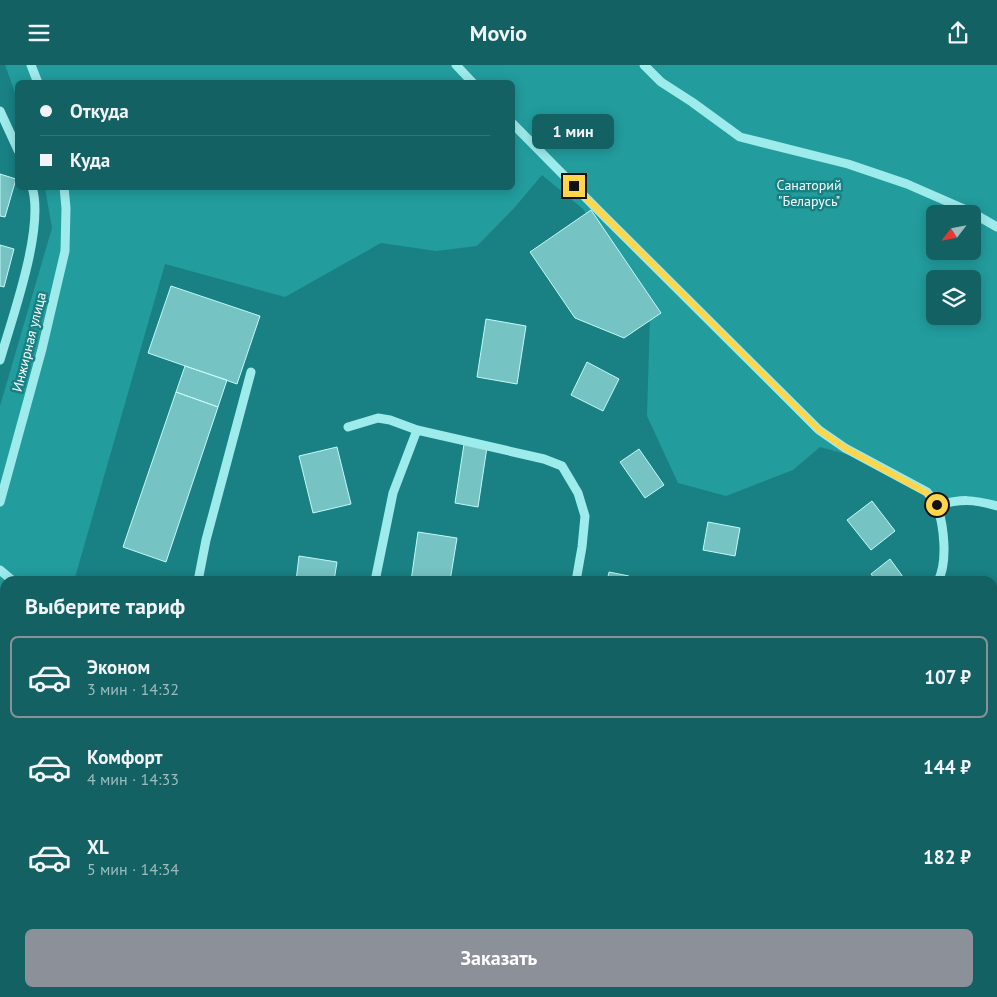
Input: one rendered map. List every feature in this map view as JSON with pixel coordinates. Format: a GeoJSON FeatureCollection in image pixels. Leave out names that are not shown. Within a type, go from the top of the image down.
{"type":"FeatureCollection","features":[{"type":"Feature","properties":{"kind":"street"},"geometry":{"type":"LineString","coordinates":[[31,65],[37,80]]}},
{"type":"Feature","properties":{"kind":"street"},"geometry":{"type":"LineString","coordinates":[[456,65],[470,80]]}},
{"type":"Feature","properties":{"kind":"street"},"geometry":{"type":"LineString","coordinates":[[644,65],[661,82],[740,137],[848,164],[907,184],[970,212],[997,227]]}},
{"type":"Feature","properties":{"kind":"street"},"geometry":{"type":"LineString","coordinates":[[0,111],[15,144]]}},
{"type":"Feature","properties":{"kind":"street"},"geometry":{"type":"LineString","coordinates":[[515,126],[819,430],[845,448],[927,493],[937,505],[942,520],[942,564],[939,576]]}},
{"type":"Feature","properties":{"kind":"street"},"geometry":{"type":"LineString","coordinates":[[0,360],[29,257],[34,224],[33,190]]}},
{"type":"Feature","properties":{"kind":"street","name":"Инжирная улица"},"geometry":{"type":"LineString","coordinates":[[0,502],[42,349],[65,251],[66,209],[64,190]]}},
{"type":"Feature","properties":{"kind":"street"},"geometry":{"type":"LineString","coordinates":[[199,576],[206,540],[251,372]]}},
{"type":"Feature","properties":{"kind":"street"},"geometry":{"type":"LineString","coordinates":[[348,427],[378,418],[390,420],[417,430],[544,459],[562,466],[578,493],[584,516],[582,547],[577,576]]}},
{"type":"Feature","properties":{"kind":"street"},"geometry":{"type":"LineString","coordinates":[[376,576],[393,493],[417,430]]}},
{"type":"Feature","properties":{"kind":"street"},"geometry":{"type":"LineString","coordinates":[[937,505],[959,500],[980,501],[997,507]]}},
{"type":"Feature","properties":{"kind":"green space","name":"Санаторий \"Беларусь\""},"geometry":{"type":"Polygon","coordinates":[[[5,65],[997,65],[997,509],[922,493],[871,461],[820,447],[793,470],[726,496],[678,483],[647,416],[650,316],[583,209],[542,175],[515,207],[477,246],[436,251],[381,243],[285,297],[165,264],[75,576],[0,576],[0,406],[52,228],[45,190],[515,190],[515,80],[15,80],[15,92],[5,65]]]}},
{"type":"Feature","properties":{"kind":"building"},"geometry":{"type":"Polygon","coordinates":[[[0,174],[15,179],[15,182],[5,217],[0,216],[0,174]]]}},
{"type":"Feature","properties":{"kind":"building"},"geometry":{"type":"Polygon","coordinates":[[[591,210],[661,313],[624,338],[575,318],[530,252],[591,210]]]}},
{"type":"Feature","properties":{"kind":"building"},"geometry":{"type":"Polygon","coordinates":[[[0,245],[14,249],[4,287],[0,286],[0,245]]]}},
{"type":"Feature","properties":{"kind":"building"},"geometry":{"type":"Polygon","coordinates":[[[171,286],[260,316],[237,384],[148,353],[171,286]]]}},
{"type":"Feature","properties":{"kind":"building"},"geometry":{"type":"Polygon","coordinates":[[[486,319],[526,326],[517,384],[477,377],[486,319]]]}},
{"type":"Feature","properties":{"kind":"building"},"geometry":{"type":"Polygon","coordinates":[[[587,362],[619,379],[603,411],[571,395],[587,362]]]}},
{"type":"Feature","properties":{"kind":"building"},"geometry":{"type":"Polygon","coordinates":[[[185,366],[227,380],[218,407],[176,392],[185,366]]]}},
{"type":"Feature","properties":{"kind":"building"},"geometry":{"type":"Polygon","coordinates":[[[176,392],[218,407],[166,562],[123,547],[176,392]]]}},
{"type":"Feature","properties":{"kind":"building"},"geometry":{"type":"Polygon","coordinates":[[[464,444],[487,447],[478,507],[455,503],[464,444]]]}},
{"type":"Feature","properties":{"kind":"building"},"geometry":{"type":"Polygon","coordinates":[[[337,447],[351,504],[313,513],[299,456],[337,447]]]}},
{"type":"Feature","properties":{"kind":"building"},"geometry":{"type":"Polygon","coordinates":[[[639,449],[664,485],[645,498],[620,462],[639,449]]]}},
{"type":"Feature","properties":{"kind":"building"},"geometry":{"type":"Polygon","coordinates":[[[872,501],[895,531],[871,550],[847,520],[872,501]]]}},
{"type":"Feature","properties":{"kind":"building"},"geometry":{"type":"Polygon","coordinates":[[[708,522],[740,528],[735,556],[703,550],[708,522]]]}},
{"type":"Feature","properties":{"kind":"building"},"geometry":{"type":"Polygon","coordinates":[[[418,532],[457,538],[451,576],[412,576],[418,532]]]}},
{"type":"Feature","properties":{"kind":"building"},"geometry":{"type":"Polygon","coordinates":[[[299,556],[337,562],[335,576],[297,576],[299,556]]]}},
{"type":"Feature","properties":{"kind":"building"},"geometry":{"type":"Polygon","coordinates":[[[890,559],[902,576],[872,576],[871,574],[890,559]]]}},
{"type":"Feature","properties":{"kind":"building"},"geometry":{"type":"Polygon","coordinates":[[[609,572],[629,576],[608,576],[609,572]]]}},
{"type":"Feature","properties":{"kind":"route"},"geometry":{"type":"LineString","coordinates":[[574,186],[819,430],[845,448],[927,493],[937,505]]}}]}
